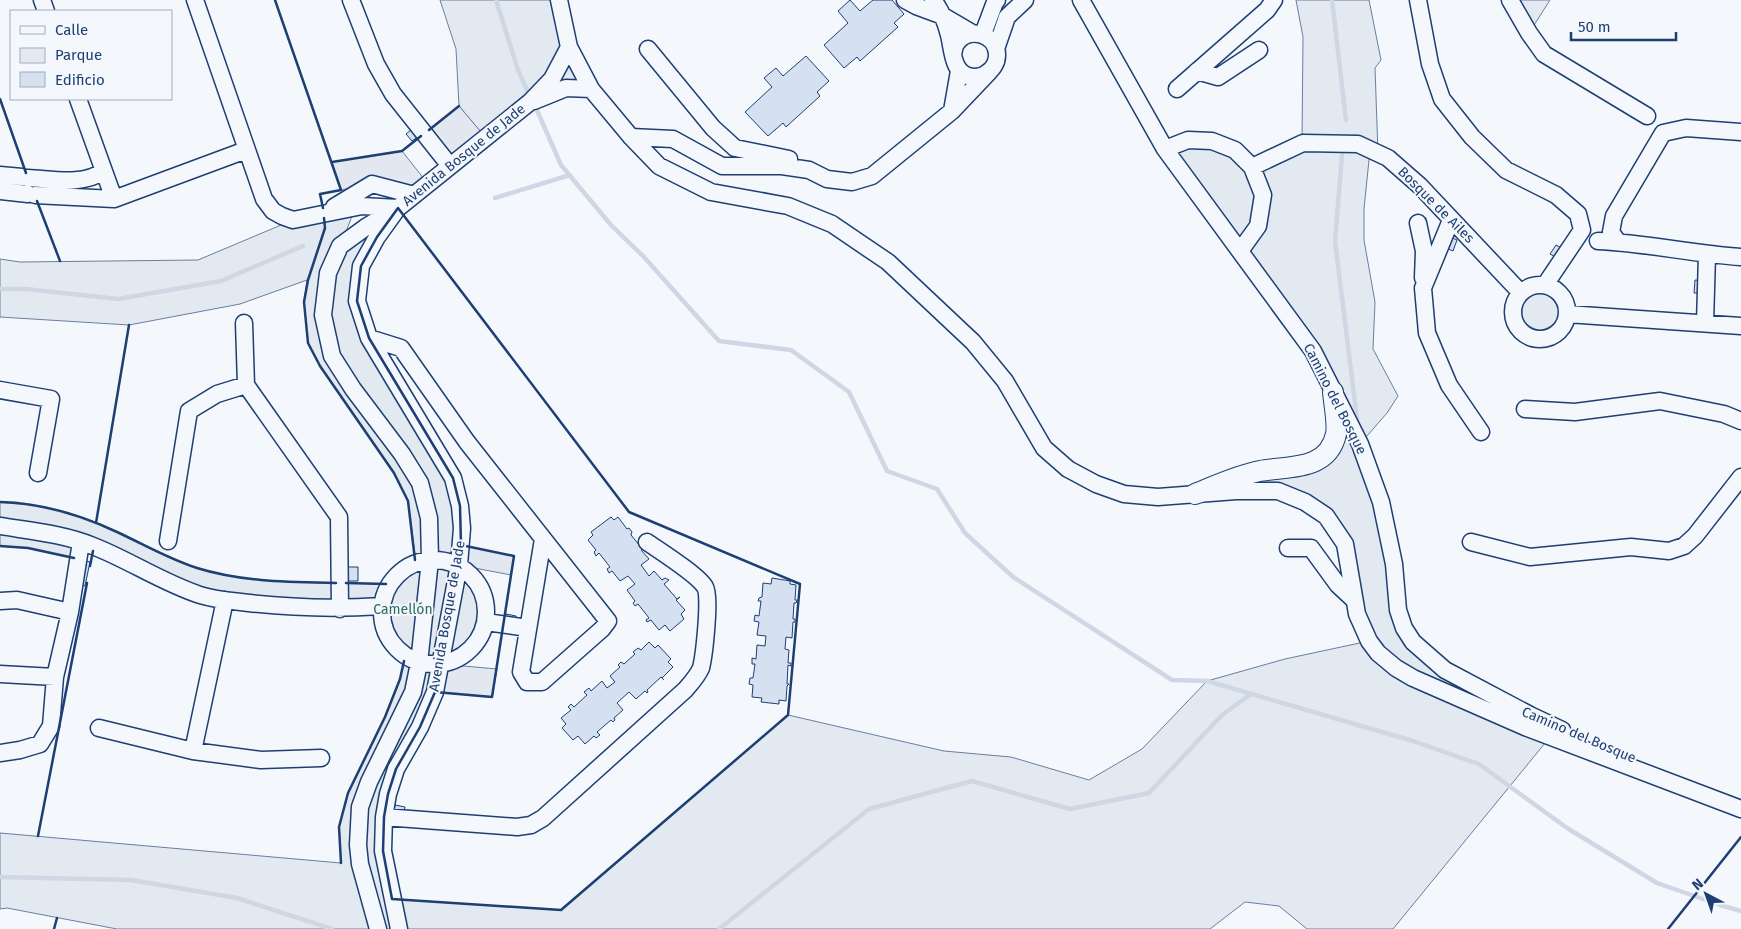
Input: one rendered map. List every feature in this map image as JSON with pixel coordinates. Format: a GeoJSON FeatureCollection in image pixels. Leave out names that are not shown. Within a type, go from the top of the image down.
{"type":"FeatureCollection","features":[{"type":"Feature","properties":{"kind":"main road"},"geometry":{"type":"LineString","coordinates":[[1195,494],[1258,472],[1304,466],[1320,460],[1330,449],[1336,433],[1333,392]]}},
{"type":"Feature","properties":{"kind":"street"},"geometry":{"type":"LineString","coordinates":[[195,0],[264,199],[273,211],[293,220],[324,213],[372,184],[414,195]]}},
{"type":"Feature","properties":{"kind":"street"},"geometry":{"type":"LineString","coordinates":[[351,0],[363,34],[380,72],[393,94],[450,166]]}},
{"type":"Feature","properties":{"kind":"street"},"geometry":{"type":"LineString","coordinates":[[559,0],[569,47],[591,89],[631,137],[659,166],[711,192],[788,206],[832,224],[888,262],[973,342],[1005,381],[1044,448],[1068,469],[1096,484],[1124,494],[1158,497],[1236,491],[1278,491],[1305,502],[1326,516],[1345,544],[1353,600],[1362,627],[1378,653],[1396,668],[1413,678],[1525,727],[1741,809]]}},
{"type":"Feature","properties":{"kind":"street"},"geometry":{"type":"LineString","coordinates":[[648,49],[713,128],[735,148],[790,159],[827,179],[852,182],[872,176],[952,111],[995,65],[996,49],[991,40],[943,16],[905,0]]}},
{"type":"Feature","properties":{"kind":"street"},"geometry":{"type":"LineString","coordinates":[[933,0],[943,16],[949,34],[954,64],[959,71],[969,77],[980,77],[990,72]]}},
{"type":"Feature","properties":{"kind":"street"},"geometry":{"type":"LineString","coordinates":[[978,34],[997,0]]}},
{"type":"Feature","properties":{"kind":"street"},"geometry":{"type":"LineString","coordinates":[[996,49],[1007,17],[1025,0]]}},
{"type":"Feature","properties":{"kind":"street","name":"Camino del Bosque"},"geometry":{"type":"LineString","coordinates":[[1081,0],[1165,150],[1313,351],[1360,444],[1381,502],[1394,564],[1398,610],[1404,628],[1414,642],[1445,670],[1554,727],[1741,800]]}},
{"type":"Feature","properties":{"kind":"street"},"geometry":{"type":"LineString","coordinates":[[1177,89],[1267,10],[1274,0]]}},
{"type":"Feature","properties":{"kind":"street"},"geometry":{"type":"LineString","coordinates":[[1418,0],[1430,64],[1442,99],[1472,137],[1506,170],[1556,195],[1578,214],[1582,230],[1545,285]]}},
{"type":"Feature","properties":{"kind":"street"},"geometry":{"type":"LineString","coordinates":[[1510,0],[1529,33],[1544,54],[1647,116]]}},
{"type":"Feature","properties":{"kind":"street"},"geometry":{"type":"LineString","coordinates":[[953,55],[955,44],[962,37],[978,34]]}},
{"type":"Feature","properties":{"kind":"street","name":"Avenida Bosque de Jade"},"geometry":{"type":"LineString","coordinates":[[378,929],[360,864],[358,846],[360,807],[369,782],[412,692],[419,663],[430,560],[430,518],[420,483],[402,454],[353,389],[332,356],[322,314],[328,273],[340,246],[366,227],[398,208],[530,102],[552,79],[569,47]]}},
{"type":"Feature","properties":{"kind":"street"},"geometry":{"type":"LineString","coordinates":[[1197,71],[1218,78],[1259,50]]}},
{"type":"Feature","properties":{"kind":"street"},"geometry":{"type":"LineString","coordinates":[[952,111],[959,71]]}},
{"type":"Feature","properties":{"kind":"street","name":"Avenida Bosque de Jade"},"geometry":{"type":"LineString","coordinates":[[530,102],[566,88],[591,89]]}},
{"type":"Feature","properties":{"kind":"street"},"geometry":{"type":"LineString","coordinates":[[78,100],[114,199]]}},
{"type":"Feature","properties":{"kind":"street"},"geometry":{"type":"LineString","coordinates":[[1618,242],[1611,232],[1614,216],[1663,133],[1686,128],[1741,132]]}},
{"type":"Feature","properties":{"kind":"street"},"geometry":{"type":"LineString","coordinates":[[631,137],[673,139],[722,166],[782,166],[809,170]]}},
{"type":"Feature","properties":{"kind":"street"},"geometry":{"type":"LineString","coordinates":[[1165,150],[1188,140],[1212,141],[1235,150],[1252,167],[1263,195],[1262,203],[1258,226],[1240,251]]}},
{"type":"Feature","properties":{"kind":"street","name":"Bosque de Ailes"},"geometry":{"type":"LineString","coordinates":[[1252,167],[1302,143],[1358,144],[1388,158],[1420,186],[1520,292]]}},
{"type":"Feature","properties":{"kind":"street"},"geometry":{"type":"LineString","coordinates":[[104,171],[88,179],[77,180],[15,177],[19,194],[114,199],[246,150]]}},
{"type":"Feature","properties":{"kind":"street"},"geometry":{"type":"LineString","coordinates":[[324,213],[352,216],[398,208]]}},
{"type":"Feature","properties":{"kind":"street","name":"Avenida Bosque de Jade"},"geometry":{"type":"LineString","coordinates":[[398,208],[377,237],[362,266],[357,301],[369,338],[453,478],[460,506],[462,528],[458,566],[435,692],[420,727],[396,769],[388,794],[384,817],[383,845],[386,870],[399,929]]}},
{"type":"Feature","properties":{"kind":"street"},"geometry":{"type":"LineString","coordinates":[[1423,288],[1451,220]]}},
{"type":"Feature","properties":{"kind":"street"},"geometry":{"type":"LineString","coordinates":[[1418,223],[1424,251],[1423,288],[1427,333],[1449,385],[1481,432]]}},
{"type":"Feature","properties":{"kind":"street"},"geometry":{"type":"LineString","coordinates":[[1598,241],[1618,242],[1707,255],[1741,257]]}},
{"type":"Feature","properties":{"kind":"street"},"geometry":{"type":"LineString","coordinates":[[1705,323],[1707,255]]}},
{"type":"Feature","properties":{"kind":"street"},"geometry":{"type":"LineString","coordinates":[[1545,285],[1557,290],[1566,301],[1567,314],[1560,330],[1546,339],[1528,337],[1516,325],[1513,308],[1520,292],[1532,286],[1545,285]]}},
{"type":"Feature","properties":{"kind":"street"},"geometry":{"type":"LineString","coordinates":[[1567,314],[1741,326]]}},
{"type":"Feature","properties":{"kind":"street"},"geometry":{"type":"LineString","coordinates":[[244,323],[246,385],[339,518],[340,609]]}},
{"type":"Feature","properties":{"kind":"street"},"geometry":{"type":"LineString","coordinates":[[369,338],[401,348],[467,442],[608,621],[602,629],[542,682],[527,682],[521,672],[543,539]]}},
{"type":"Feature","properties":{"kind":"street"},"geometry":{"type":"LineString","coordinates":[[168,541],[189,411],[217,394],[246,385]]}},
{"type":"Feature","properties":{"kind":"street"},"geometry":{"type":"LineString","coordinates":[[0,390],[52,399],[38,473]]}},
{"type":"Feature","properties":{"kind":"street"},"geometry":{"type":"LineString","coordinates":[[1525,409],[1575,412],[1660,402],[1724,414],[1741,421]]}},
{"type":"Feature","properties":{"kind":"street"},"geometry":{"type":"LineString","coordinates":[[1472,542],[1530,558],[1631,547],[1669,551],[1684,546],[1695,536],[1741,477]]}},
{"type":"Feature","properties":{"kind":"street"},"geometry":{"type":"LineString","coordinates":[[0,526],[39,532],[81,542],[190,591],[225,600],[285,608],[340,609],[382,606]]}},
{"type":"Feature","properties":{"kind":"street"},"geometry":{"type":"LineString","coordinates":[[0,753],[40,744],[51,726],[55,676],[70,612],[81,542]]}},
{"type":"Feature","properties":{"kind":"street"},"geometry":{"type":"LineString","coordinates":[[384,817],[518,827],[531,825],[543,818],[685,690],[696,678],[701,666],[709,599],[706,588],[699,579],[647,542]]}},
{"type":"Feature","properties":{"kind":"street"},"geometry":{"type":"LineString","coordinates":[[1288,548],[1311,548],[1338,585],[1353,600]]}},
{"type":"Feature","properties":{"kind":"street"},"geometry":{"type":"LineString","coordinates":[[430,560],[458,566],[478,583],[487,608],[486,622],[482,634],[466,654],[441,664],[419,663],[398,651],[385,631],[382,606],[390,584],[407,567],[416,563],[430,560]]}},
{"type":"Feature","properties":{"kind":"street"},"geometry":{"type":"LineString","coordinates":[[0,601],[17,600],[70,612]]}},
{"type":"Feature","properties":{"kind":"street"},"geometry":{"type":"LineString","coordinates":[[192,751],[225,600]]}},
{"type":"Feature","properties":{"kind":"street"},"geometry":{"type":"LineString","coordinates":[[486,622],[528,628]]}},
{"type":"Feature","properties":{"kind":"street"},"geometry":{"type":"LineString","coordinates":[[0,674],[55,676]]}},
{"type":"Feature","properties":{"kind":"street"},"geometry":{"type":"LineString","coordinates":[[99,728],[192,751],[261,760],[321,758]]}},
{"type":"Feature","properties":{"kind":"street"},"geometry":{"type":"LineString","coordinates":[[358,846],[383,845]]}},
{"type":"Feature","properties":{"kind":"green space"},"geometry":{"type":"Polygon","coordinates":[[[440,0],[559,0],[591,89],[566,88],[486,138],[459,106],[456,49],[440,0]]]}},
{"type":"Feature","properties":{"kind":"green space","name":"Camellón"},"geometry":{"type":"Polygon","coordinates":[[[1296,0],[1369,0],[1381,60],[1375,68],[1378,153],[1370,150],[1364,209],[1364,240],[1375,302],[1373,349],[1398,396],[1387,413],[1360,444],[1414,642],[1550,737],[1393,929],[1307,929],[1279,906],[1245,902],[1210,929],[117,929],[7,908],[0,909],[0,833],[341,863],[339,827],[348,793],[385,717],[400,679],[405,656],[394,645],[383,620],[383,606],[386,594],[393,582],[416,563],[408,501],[394,473],[320,366],[308,343],[304,302],[307,280],[240,304],[129,325],[0,317],[0,259],[20,262],[198,260],[293,220],[352,216],[341,245],[366,227],[377,237],[357,301],[453,478],[459,565],[478,583],[487,608],[486,622],[482,634],[466,654],[441,664],[388,794],[392,899],[561,910],[788,715],[944,751],[1011,757],[1089,780],[1142,749],[1207,681],[1285,659],[1369,641],[1336,529],[1278,491],[1195,494],[1330,449],[1333,392],[1165,149],[1212,141],[1252,167],[1302,143],[1303,37],[1296,0]]]}},
{"type":"Feature","properties":{"kind":"green space"},"geometry":{"type":"Polygon","coordinates":[[[1510,0],[1550,0],[1529,33],[1510,0]]]}},
{"type":"Feature","properties":{"kind":"green space"},"geometry":{"type":"Polygon","coordinates":[[[1540,285],[1550,287],[1559,293],[1565,302],[1567,312],[1565,322],[1559,331],[1550,337],[1540,339],[1530,337],[1521,331],[1515,322],[1513,312],[1515,302],[1521,293],[1530,287],[1540,285]]]}},
{"type":"Feature","properties":{"kind":"green space"},"geometry":{"type":"Polygon","coordinates":[[[0,502],[45,507],[75,515],[103,526],[176,561],[215,573],[250,579],[340,583],[340,609],[225,600],[82,542],[79,559],[28,548],[0,546],[0,502]]]}},
{"type":"Feature","properties":{"kind":"shaded area"},"geometry":{"type":"Polygon","coordinates":[[[459,106],[486,138],[450,166],[425,133],[459,106]]]}},
{"type":"Feature","properties":{"kind":"shaded area"},"geometry":{"type":"Polygon","coordinates":[[[402,151],[428,184],[414,195],[372,184],[341,190],[332,162],[402,151]]]}},
{"type":"Feature","properties":{"kind":"shaded area"},"geometry":{"type":"Polygon","coordinates":[[[461,545],[514,556],[511,575],[459,565],[461,545]]]}},
{"type":"Feature","properties":{"kind":"shaded area"},"geometry":{"type":"Polygon","coordinates":[[[340,583],[390,584],[382,606],[340,609],[340,583]]]}},
{"type":"Feature","properties":{"kind":"shaded area"},"geometry":{"type":"Polygon","coordinates":[[[441,664],[497,669],[492,697],[435,692],[441,664]]]}},
{"type":"Feature","properties":{"kind":"building"},"geometry":{"type":"Polygon","coordinates":[[[850,0],[860,11],[873,0],[892,0],[904,14],[894,23],[898,27],[860,61],[857,57],[844,68],[824,45],[848,23],[838,11],[850,0]]]}},
{"type":"Feature","properties":{"kind":"building"},"geometry":{"type":"Polygon","coordinates":[[[806,56],[829,81],[817,92],[820,96],[786,127],[783,123],[768,136],[745,112],[772,87],[764,78],[776,68],[783,76],[806,56]]]}},
{"type":"Feature","properties":{"kind":"building"},"geometry":{"type":"Polygon","coordinates":[[[417,125],[423,133],[412,141],[406,134],[417,125]]]}},
{"type":"Feature","properties":{"kind":"building"},"geometry":{"type":"Polygon","coordinates":[[[1446,235],[1457,240],[1453,251],[1441,246],[1446,235]]]}},
{"type":"Feature","properties":{"kind":"building"},"geometry":{"type":"Polygon","coordinates":[[[1556,245],[1567,251],[1561,260],[1550,254],[1556,245]]]}},
{"type":"Feature","properties":{"kind":"building"},"geometry":{"type":"Polygon","coordinates":[[[1695,280],[1705,281],[1705,293],[1694,293],[1695,280]]]}},
{"type":"Feature","properties":{"kind":"building"},"geometry":{"type":"Polygon","coordinates":[[[611,517],[614,520],[618,517],[627,529],[629,528],[632,532],[631,535],[640,546],[644,548],[641,550],[649,559],[641,565],[649,576],[654,571],[662,580],[665,578],[669,580],[664,584],[677,599],[680,597],[676,600],[685,610],[681,614],[684,619],[670,631],[665,625],[659,630],[651,620],[647,622],[646,620],[649,618],[638,604],[635,606],[633,603],[635,601],[627,590],[635,584],[628,576],[620,581],[612,571],[609,573],[607,569],[610,567],[599,553],[596,556],[594,552],[596,550],[588,540],[593,535],[591,532],[611,517]]]}},
{"type":"Feature","properties":{"kind":"building"},"geometry":{"type":"Polygon","coordinates":[[[81,560],[90,562],[85,586],[76,584],[81,560]]]}},
{"type":"Feature","properties":{"kind":"building"},"geometry":{"type":"Polygon","coordinates":[[[342,567],[358,567],[358,581],[342,581],[342,567]]]}},
{"type":"Feature","properties":{"kind":"building"},"geometry":{"type":"Polygon","coordinates":[[[772,578],[790,581],[790,584],[796,585],[795,600],[797,600],[794,603],[793,619],[795,619],[795,622],[793,622],[792,638],[786,637],[785,649],[789,650],[788,663],[791,663],[791,666],[788,665],[787,684],[789,684],[787,686],[786,701],[779,700],[779,704],[761,702],[762,698],[752,697],[753,685],[749,684],[750,678],[753,678],[755,664],[752,664],[752,658],[756,659],[757,645],[765,646],[766,636],[757,635],[759,622],[754,621],[755,615],[759,616],[761,601],[758,601],[762,597],[763,583],[771,584],[772,578]]]}},
{"type":"Feature","properties":{"kind":"building"},"geometry":{"type":"Polygon","coordinates":[[[506,614],[516,616],[515,626],[504,624],[506,614]]]}},
{"type":"Feature","properties":{"kind":"building"},"geometry":{"type":"Polygon","coordinates":[[[649,642],[655,648],[658,645],[671,659],[668,662],[673,667],[647,690],[647,693],[645,691],[636,699],[629,692],[617,703],[623,710],[614,718],[613,722],[611,720],[597,732],[600,735],[596,738],[594,736],[585,744],[578,736],[573,740],[562,728],[566,724],[561,718],[571,710],[568,707],[571,704],[574,707],[587,695],[584,692],[589,688],[591,691],[602,681],[607,688],[615,682],[610,676],[620,667],[618,665],[621,662],[624,664],[635,654],[633,652],[638,648],[641,650],[649,642]]]}},
{"type":"Feature","properties":{"kind":"building"},"geometry":{"type":"Polygon","coordinates":[[[395,805],[405,807],[403,817],[393,816],[395,805]]]}},
{"type":"Feature","properties":{"kind":"waterway"},"geometry":{"type":"LineString","coordinates":[[496,0],[518,70],[528,92]]}},
{"type":"Feature","properties":{"kind":"waterway"},"geometry":{"type":"LineString","coordinates":[[1332,0],[1346,120]]}},
{"type":"Feature","properties":{"kind":"waterway"},"geometry":{"type":"LineString","coordinates":[[536,108],[561,165],[611,225],[643,256],[719,341],[791,350],[849,392],[887,471],[937,489],[965,533],[1013,577],[1172,680],[1207,681],[1413,741],[1479,764],[1567,828],[1657,883],[1741,911]]}},
{"type":"Feature","properties":{"kind":"waterway"},"geometry":{"type":"LineString","coordinates":[[1342,155],[1335,241],[1358,427]]}},
{"type":"Feature","properties":{"kind":"waterway"},"geometry":{"type":"LineString","coordinates":[[495,198],[570,175]]}},
{"type":"Feature","properties":{"kind":"waterway"},"geometry":{"type":"LineString","coordinates":[[0,289],[26,289],[118,299],[221,281],[303,246]]}},
{"type":"Feature","properties":{"kind":"waterway"},"geometry":{"type":"LineString","coordinates":[[719,929],[869,809],[972,781],[1070,809],[1149,793],[1222,715],[1251,694]]}},
{"type":"Feature","properties":{"kind":"waterway"},"geometry":{"type":"LineString","coordinates":[[0,877],[131,880],[237,898],[332,929]]}},
{"type":"Feature","properties":{"kind":"wall"},"geometry":{"type":"LineString","coordinates":[[275,0],[341,190],[320,194],[323,208]]}},
{"type":"Feature","properties":{"kind":"wall"},"geometry":{"type":"LineString","coordinates":[[0,99],[26,173]]}},
{"type":"Feature","properties":{"kind":"wall"},"geometry":{"type":"LineString","coordinates":[[429,130],[459,106]]}},
{"type":"Feature","properties":{"kind":"wall"},"geometry":{"type":"LineString","coordinates":[[332,162],[402,151],[421,136]]}},
{"type":"Feature","properties":{"kind":"wall"},"geometry":{"type":"LineString","coordinates":[[37,201],[60,261]]}},
{"type":"Feature","properties":{"kind":"wall"},"geometry":{"type":"LineString","coordinates":[[398,208],[629,512],[800,584],[788,715],[561,910],[392,899],[383,851],[384,817],[388,794],[396,769],[420,727],[435,692],[492,697],[514,556],[461,545],[460,506],[453,478],[369,338],[357,301],[361,266],[377,237],[398,208]]}},
{"type":"Feature","properties":{"kind":"wall"},"geometry":{"type":"LineString","coordinates":[[324,218],[325,228],[308,280],[304,302],[308,343],[320,366],[394,473],[408,501],[415,560]]}},
{"type":"Feature","properties":{"kind":"wall"},"geometry":{"type":"LineString","coordinates":[[96,523],[129,325]]}},
{"type":"Feature","properties":{"kind":"wall"},"geometry":{"type":"LineString","coordinates":[[0,502],[45,507],[75,515],[176,560],[214,573],[248,579],[336,583]]}},
{"type":"Feature","properties":{"kind":"wall"},"geometry":{"type":"LineString","coordinates":[[0,546],[28,548],[74,558]]}},
{"type":"Feature","properties":{"kind":"wall"},"geometry":{"type":"LineString","coordinates":[[90,566],[93,551]]}},
{"type":"Feature","properties":{"kind":"wall"},"geometry":{"type":"LineString","coordinates":[[38,836],[87,583]]}},
{"type":"Feature","properties":{"kind":"wall"},"geometry":{"type":"LineString","coordinates":[[346,583],[386,584]]}},
{"type":"Feature","properties":{"kind":"wall"},"geometry":{"type":"LineString","coordinates":[[341,863],[339,827],[348,793],[385,717],[400,679],[404,661]]}},
{"type":"Feature","properties":{"kind":"wall"},"geometry":{"type":"LineString","coordinates":[[1668,929],[1741,837]]}},
{"type":"Feature","properties":{"kind":"wall"},"geometry":{"type":"LineString","coordinates":[[54,929],[57,918]]}}]}
